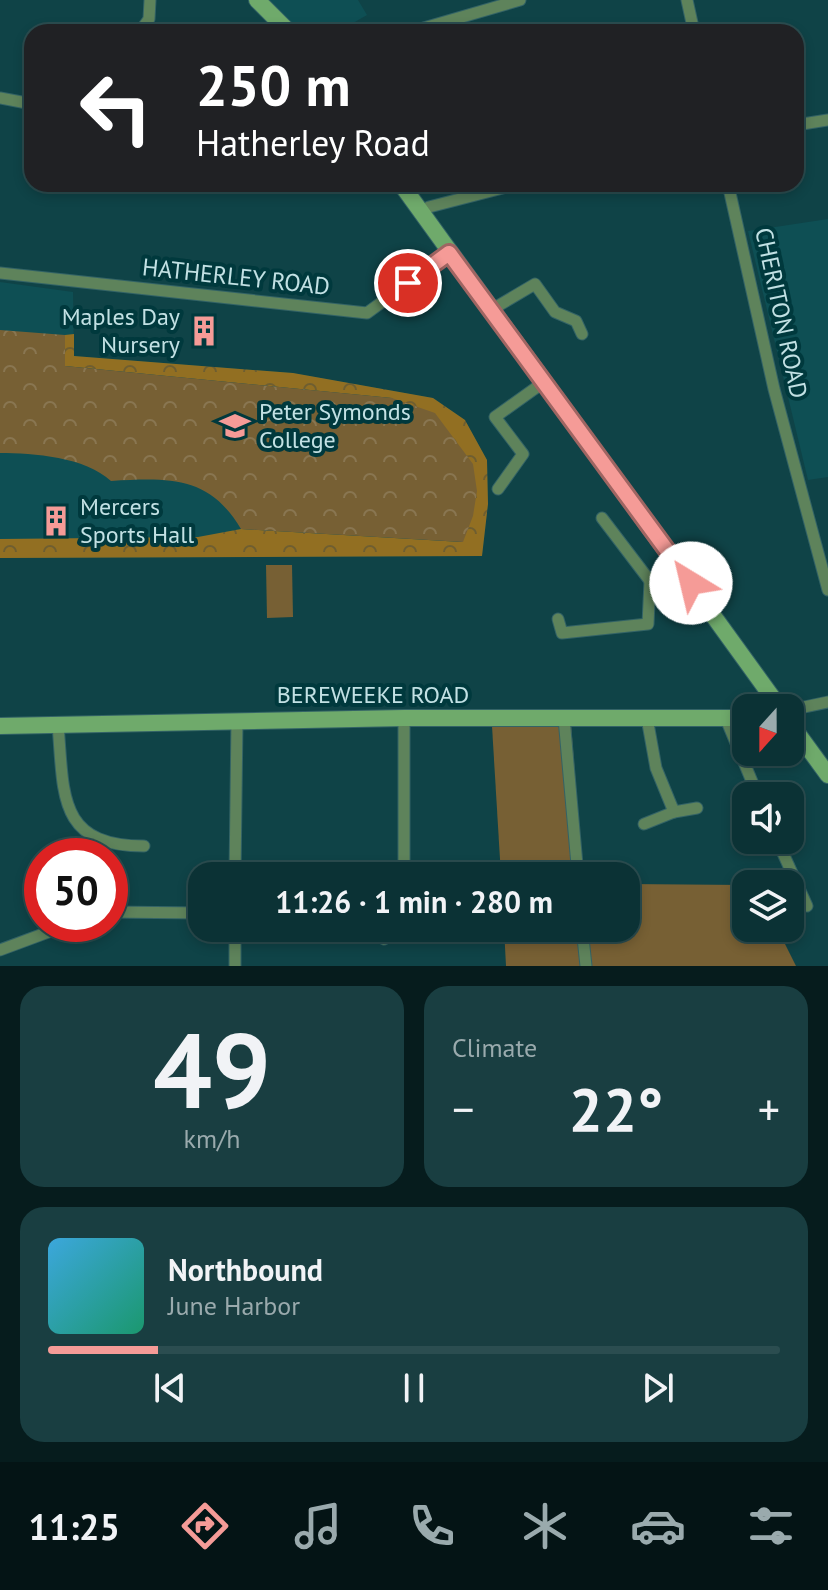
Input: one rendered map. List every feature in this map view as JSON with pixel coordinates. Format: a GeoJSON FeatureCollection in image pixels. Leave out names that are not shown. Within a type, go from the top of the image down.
{"type":"FeatureCollection","features":[{"type":"Feature","properties":{"kind":"main road"},"geometry":{"type":"LineString","coordinates":[[257,1],[281,24]]}},
{"type":"Feature","properties":{"kind":"main road"},"geometry":{"type":"LineString","coordinates":[[407,192],[770,694]]}},
{"type":"Feature","properties":{"kind":"main road","name":"BEREWEEKE ROAD"},"geometry":{"type":"LineString","coordinates":[[0,726],[404,718],[732,719]]}},
{"type":"Feature","properties":{"kind":"main road"},"geometry":{"type":"LineString","coordinates":[[804,742],[828,775]]}},
{"type":"Feature","properties":{"kind":"street"},"geometry":{"type":"LineString","coordinates":[[145,24],[149,19],[150,0]]}},
{"type":"Feature","properties":{"kind":"street"},"geometry":{"type":"LineString","coordinates":[[438,24],[520,0]]}},
{"type":"Feature","properties":{"kind":"street"},"geometry":{"type":"LineString","coordinates":[[687,0],[692,24]]}},
{"type":"Feature","properties":{"kind":"street"},"geometry":{"type":"LineString","coordinates":[[0,98],[24,102]]}},
{"type":"Feature","properties":{"kind":"street"},"geometry":{"type":"LineString","coordinates":[[804,124],[828,120]]}},
{"type":"Feature","properties":{"kind":"street"},"geometry":{"type":"LineString","coordinates":[[421,212],[429,207],[487,192]]}},
{"type":"Feature","properties":{"kind":"street","name":"CHERITON ROAD"},"geometry":{"type":"LineString","coordinates":[[730,192],[774,389],[828,590]]}},
{"type":"Feature","properties":{"kind":"street","name":"HATHERLEY ROAD"},"geometry":{"type":"LineString","coordinates":[[0,273],[367,313],[449,253]]}},
{"type":"Feature","properties":{"kind":"street"},"geometry":{"type":"LineString","coordinates":[[491,310],[535,284],[555,312],[576,321],[582,334]]}},
{"type":"Feature","properties":{"kind":"street"},"geometry":{"type":"LineString","coordinates":[[498,489],[523,454],[495,417],[544,382]]}},
{"type":"Feature","properties":{"kind":"street"},"geometry":{"type":"LineString","coordinates":[[558,619],[562,633],[648,624],[650,581],[602,518]]}},
{"type":"Feature","properties":{"kind":"street"},"geometry":{"type":"LineString","coordinates":[[650,581],[673,558]]}},
{"type":"Feature","properties":{"kind":"street"},"geometry":{"type":"LineString","coordinates":[[804,707],[828,702]]}},
{"type":"Feature","properties":{"kind":"street"},"geometry":{"type":"LineString","coordinates":[[404,718],[404,862]]}},
{"type":"Feature","properties":{"kind":"street"},"geometry":{"type":"LineString","coordinates":[[564,718],[577,862]]}},
{"type":"Feature","properties":{"kind":"street"},"geometry":{"type":"LineString","coordinates":[[647,718],[656,768],[674,812]]}},
{"type":"Feature","properties":{"kind":"street"},"geometry":{"type":"LineString","coordinates":[[726,719],[752,782]]}},
{"type":"Feature","properties":{"kind":"street"},"geometry":{"type":"LineString","coordinates":[[235,862],[237,720]]}},
{"type":"Feature","properties":{"kind":"street"},"geometry":{"type":"LineString","coordinates":[[58,725],[67,809],[75,822],[99,840],[144,846]]}},
{"type":"Feature","properties":{"kind":"street"},"geometry":{"type":"LineString","coordinates":[[644,824],[674,812],[697,808]]}},
{"type":"Feature","properties":{"kind":"street"},"geometry":{"type":"LineString","coordinates":[[783,854],[807,906]]}},
{"type":"Feature","properties":{"kind":"street"},"geometry":{"type":"LineString","coordinates":[[128,912],[188,913]]}},
{"type":"Feature","properties":{"kind":"street"},"geometry":{"type":"LineString","coordinates":[[0,950],[24,941]]}},
{"type":"Feature","properties":{"kind":"street"},"geometry":{"type":"LineString","coordinates":[[235,942],[235,966]]}},
{"type":"Feature","properties":{"kind":"street"},"geometry":{"type":"LineString","coordinates":[[583,942],[586,966]]}},
{"type":"Feature","properties":{"kind":"shaded area"},"geometry":{"type":"Polygon","coordinates":[[[264,0],[358,0],[367,15],[351,24],[286,24],[264,0]]]}},
{"type":"Feature","properties":{"kind":"shaded area"},"geometry":{"type":"Polygon","coordinates":[[[828,219],[828,477],[808,480],[748,231],[828,219]]]}},
{"type":"Feature","properties":{"kind":"shaded area","name":"Peter Symonds College"},"geometry":{"type":"Polygon","coordinates":[[[0,282],[73,292],[74,356],[293,373],[433,398],[465,420],[487,460],[488,504],[482,556],[0,558],[0,282]]]}},
{"type":"Feature","properties":{"kind":"green space","name":"Peter Symonds College"},"geometry":{"type":"Polygon","coordinates":[[[0,330],[65,335],[65,366],[392,398],[435,413],[473,464],[477,491],[473,516],[463,542],[241,529],[229,511],[201,489],[169,481],[111,481],[87,466],[73,462],[28,454],[0,453],[0,330]]]}},
{"type":"Feature","properties":{"kind":"green space"},"geometry":{"type":"Polygon","coordinates":[[[74,334],[74,356],[293,373],[433,398],[465,420],[487,460],[488,504],[482,556],[0,558],[0,539],[198,537],[241,529],[462,542],[392,398],[65,366],[65,335],[74,334]]]}},
{"type":"Feature","properties":{"kind":"green space"},"geometry":{"type":"Polygon","coordinates":[[[266,565],[292,565],[293,617],[267,618],[266,565]]]}},
{"type":"Feature","properties":{"kind":"green space"},"geometry":{"type":"Polygon","coordinates":[[[571,724],[582,862],[500,862],[492,726],[571,724]]]}},
{"type":"Feature","properties":{"kind":"green space"},"geometry":{"type":"Polygon","coordinates":[[[640,884],[732,885],[732,942],[784,942],[796,966],[506,966],[505,942],[640,942],[640,884]]]}},
{"type":"Feature","properties":{"kind":"place","name":"Maples Day Nursery"},"geometry":{"type":"Point","coordinates":[204,331]}},
{"type":"Feature","properties":{"kind":"place","name":"Peter Symonds College"},"geometry":{"type":"Point","coordinates":[235,426]}},
{"type":"Feature","properties":{"kind":"place","name":"Mercers Sports Hall"},"geometry":{"type":"Point","coordinates":[56,521]}},
{"type":"Feature","properties":{"kind":"route"},"geometry":{"type":"LineString","coordinates":[[408,283],[449,253],[691,583]]}}]}
